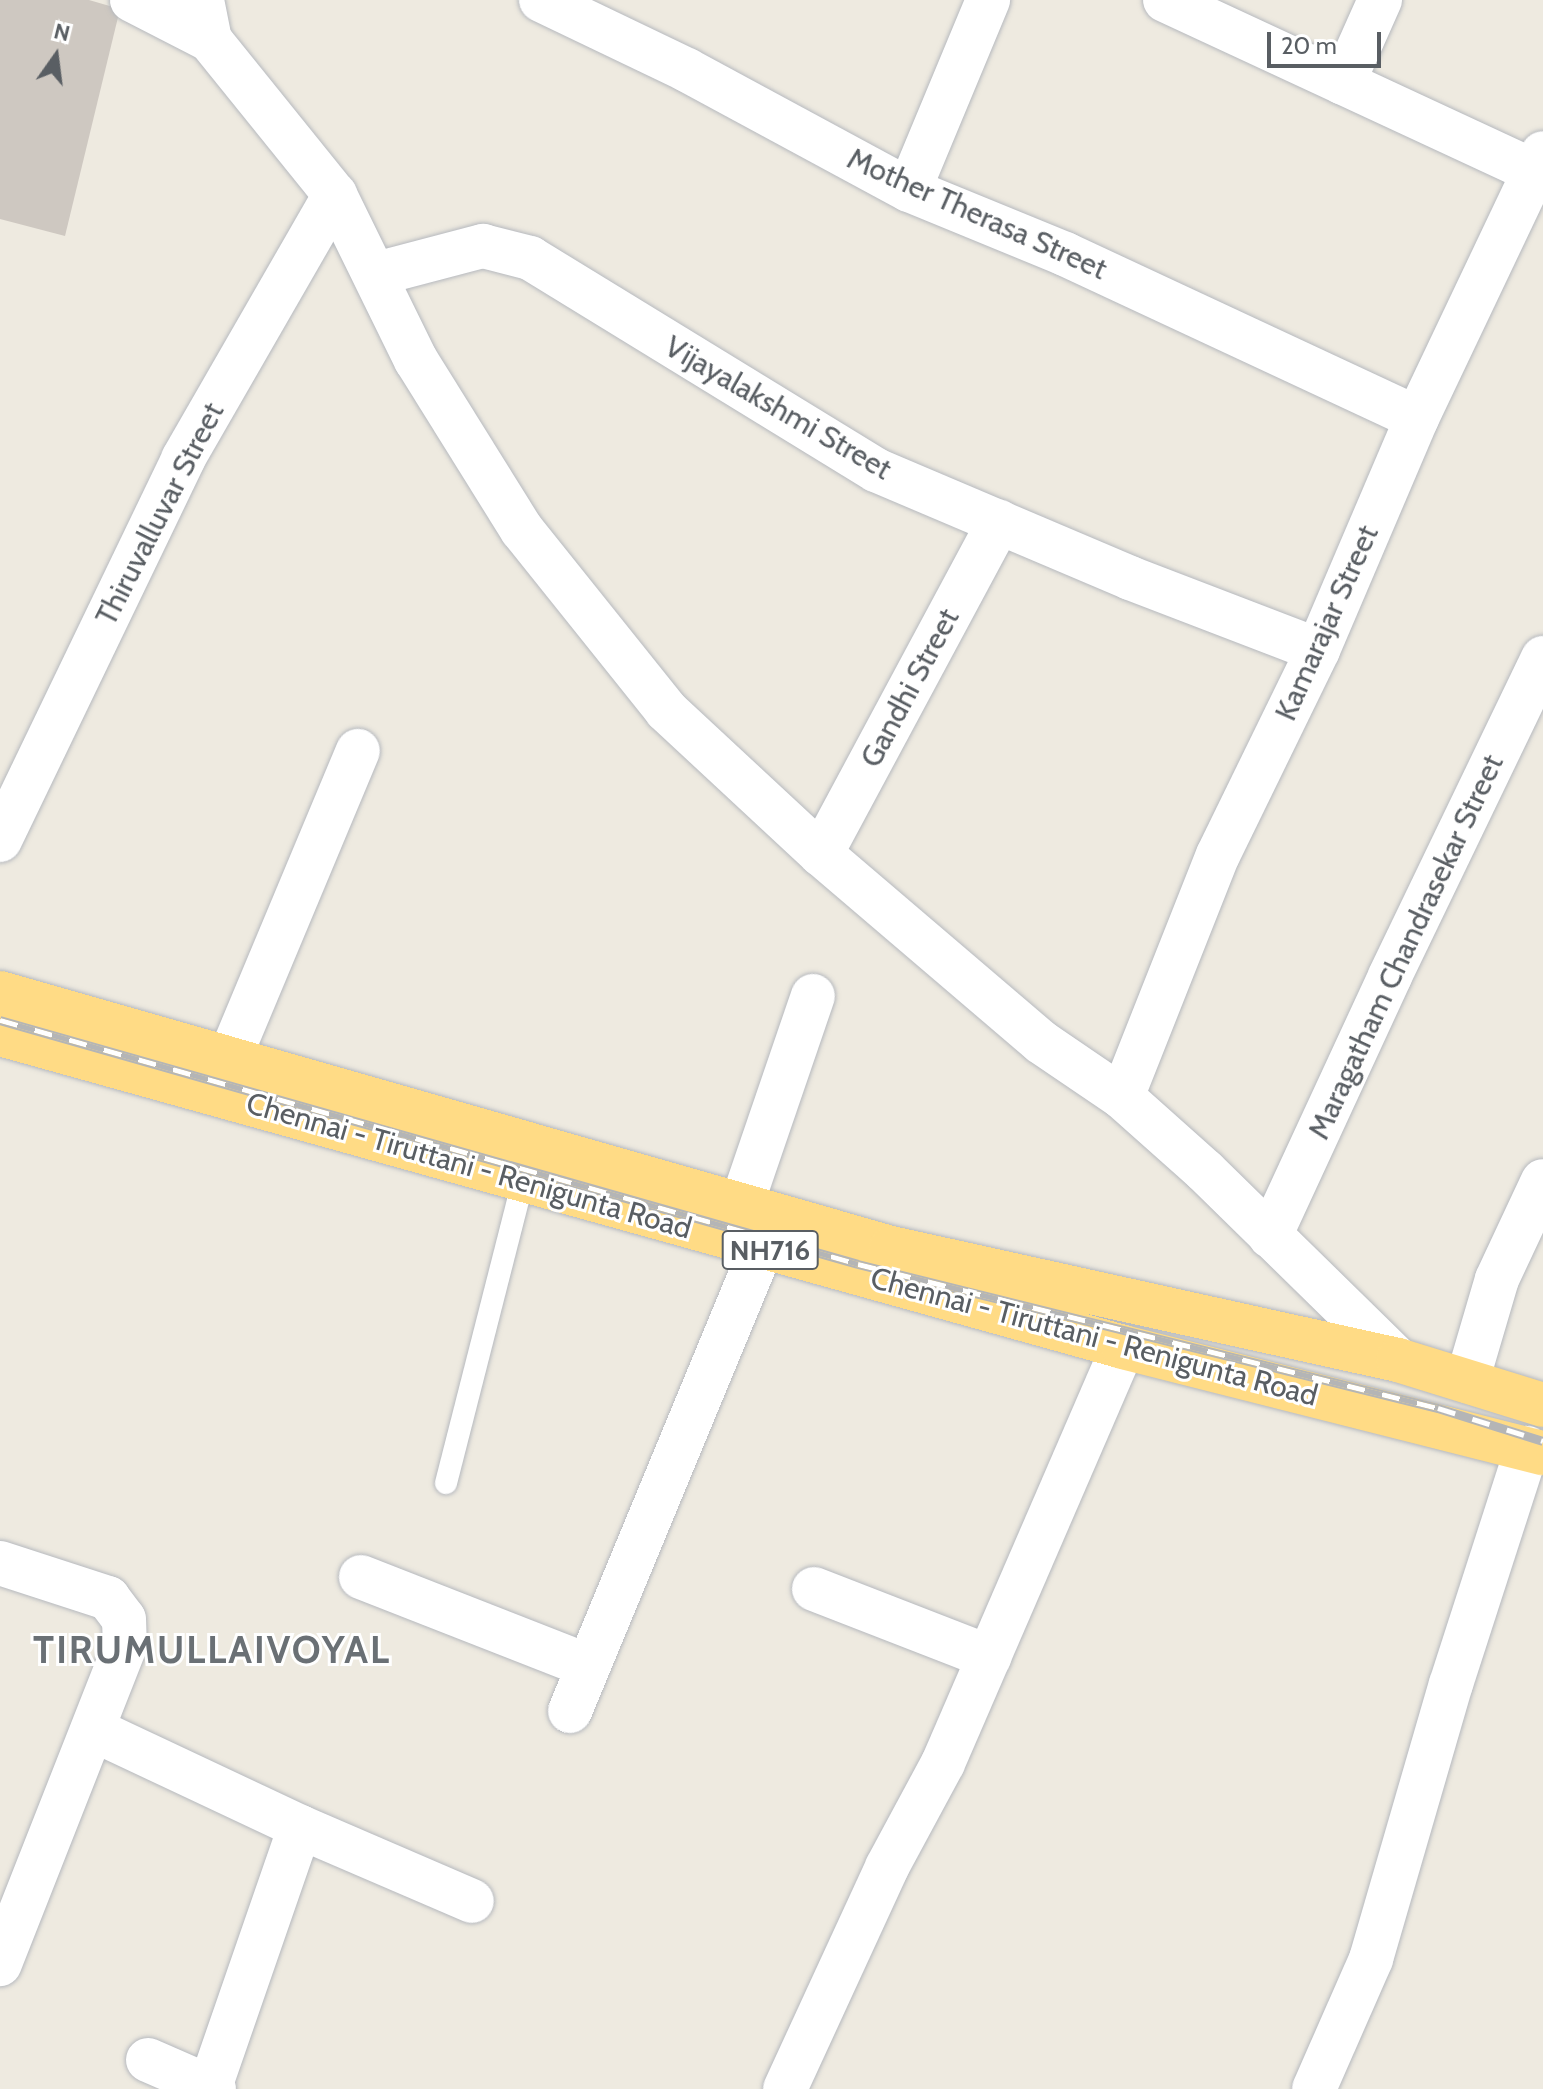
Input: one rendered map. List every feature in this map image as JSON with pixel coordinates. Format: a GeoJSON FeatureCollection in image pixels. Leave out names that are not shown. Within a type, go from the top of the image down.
{"type":"FeatureCollection","features":[{"type":"Feature","properties":{"kind":"highway","name":"Chennai - Tiruttani - Renigunta Road"},"geometry":{"type":"LineString","coordinates":[[0,993],[51,1028],[523,1181],[1123,1347],[1535,1451]]}},
{"type":"Feature","properties":{"kind":"highway","name":"Chennai - Tiruttani - Renigunta Road"},"geometry":{"type":"LineString","coordinates":[[0,1034],[51,1028],[229,1059],[891,1248],[1398,1360],[1543,1405]]}},
{"type":"Feature","properties":{"kind":"street"},"geometry":{"type":"LineString","coordinates":[[132,0],[206,20],[335,195],[416,360],[522,530],[666,710],[821,854],[1041,1042],[1122,1097],[1398,1360]]}},
{"type":"Feature","properties":{"kind":"street","name":"Mother Therasa Street"},"geometry":{"type":"LineString","coordinates":[[541,0],[687,70],[909,190],[1065,254],[1417,418]]}},
{"type":"Feature","properties":{"kind":"street"},"geometry":{"type":"LineString","coordinates":[[909,190],[988,0]]}},
{"type":"Feature","properties":{"kind":"street"},"geometry":{"type":"LineString","coordinates":[[1343,83],[1380,0]]}},
{"type":"Feature","properties":{"kind":"street"},"geometry":{"type":"LineString","coordinates":[[1174,2],[1343,83],[1539,162]]}},
{"type":"Feature","properties":{"kind":"street","name":"Kamarajar Street"},"geometry":{"type":"LineString","coordinates":[[1122,1097],[1218,855],[1318,650],[1417,418],[1539,162]]}},
{"type":"Feature","properties":{"kind":"street","name":"Thiruvalluvar Street"},"geometry":{"type":"LineString","coordinates":[[0,840],[183,459],[335,195]]}},
{"type":"Feature","properties":{"kind":"street","name":"Vijayalakshmi Street"},"geometry":{"type":"LineString","coordinates":[[376,274],[483,246],[530,258],[848,455],[999,522],[1318,650]]}},
{"type":"Feature","properties":{"kind":"street","name":"Gandhi Street"},"geometry":{"type":"LineString","coordinates":[[821,854],[999,522]]}},
{"type":"Feature","properties":{"kind":"street","name":"Maragatham Chandrasekar Street"},"geometry":{"type":"LineString","coordinates":[[1270,1236],[1396,962],[1543,658]]}},
{"type":"Feature","properties":{"kind":"street"},"geometry":{"type":"LineString","coordinates":[[229,1059],[358,751]]}},
{"type":"Feature","properties":{"kind":"street"},"geometry":{"type":"LineString","coordinates":[[741,1206],[813,996]]}},
{"type":"Feature","properties":{"kind":"street"},"geometry":{"type":"LineString","coordinates":[[1467,1381],[1497,1279],[1543,1181]]}},
{"type":"Feature","properties":{"kind":"street"},"geometry":{"type":"LineString","coordinates":[[570,1711],[762,1247]]}},
{"type":"Feature","properties":{"kind":"street"},"geometry":{"type":"LineString","coordinates":[[785,2089],[887,1867],[943,1763],[1123,1347]]}},
{"type":"Feature","properties":{"kind":"street"},"geometry":{"type":"LineString","coordinates":[[1314,2089],[1371,1959],[1451,1684],[1535,1451]]}},
{"type":"Feature","properties":{"kind":"street"},"geometry":{"type":"LineString","coordinates":[[0,1563],[108,1598],[124,1619],[125,1646],[0,1964]]}},
{"type":"Feature","properties":{"kind":"street"},"geometry":{"type":"LineString","coordinates":[[361,1577],[588,1666]]}},
{"type":"Feature","properties":{"kind":"street"},"geometry":{"type":"LineString","coordinates":[[814,1589],[989,1657]]}},
{"type":"Feature","properties":{"kind":"street"},"geometry":{"type":"LineString","coordinates":[[94,1730],[300,1827],[472,1901]]}},
{"type":"Feature","properties":{"kind":"street"},"geometry":{"type":"LineString","coordinates":[[148,2060],[212,2088],[300,1827]]}},
{"type":"Feature","properties":{"kind":"lane"},"geometry":{"type":"LineString","coordinates":[[446,1483],[523,1181]]}},
{"type":"Feature","properties":{"kind":"building"},"geometry":{"type":"Polygon","coordinates":[[[0,0],[89,0],[120,9],[65,236],[0,219],[0,0]]]}},
{"type":"Feature","properties":{"kind":"railway"},"geometry":{"type":"LineString","coordinates":[[0,1020],[858,1264],[1438,1408],[1543,1441]]}},
{"type":"Feature","properties":{"kind":"district","name":"TIRUMULLAIVOYAL"},"geometry":{"type":"Point","coordinates":[212,1650]}}]}
